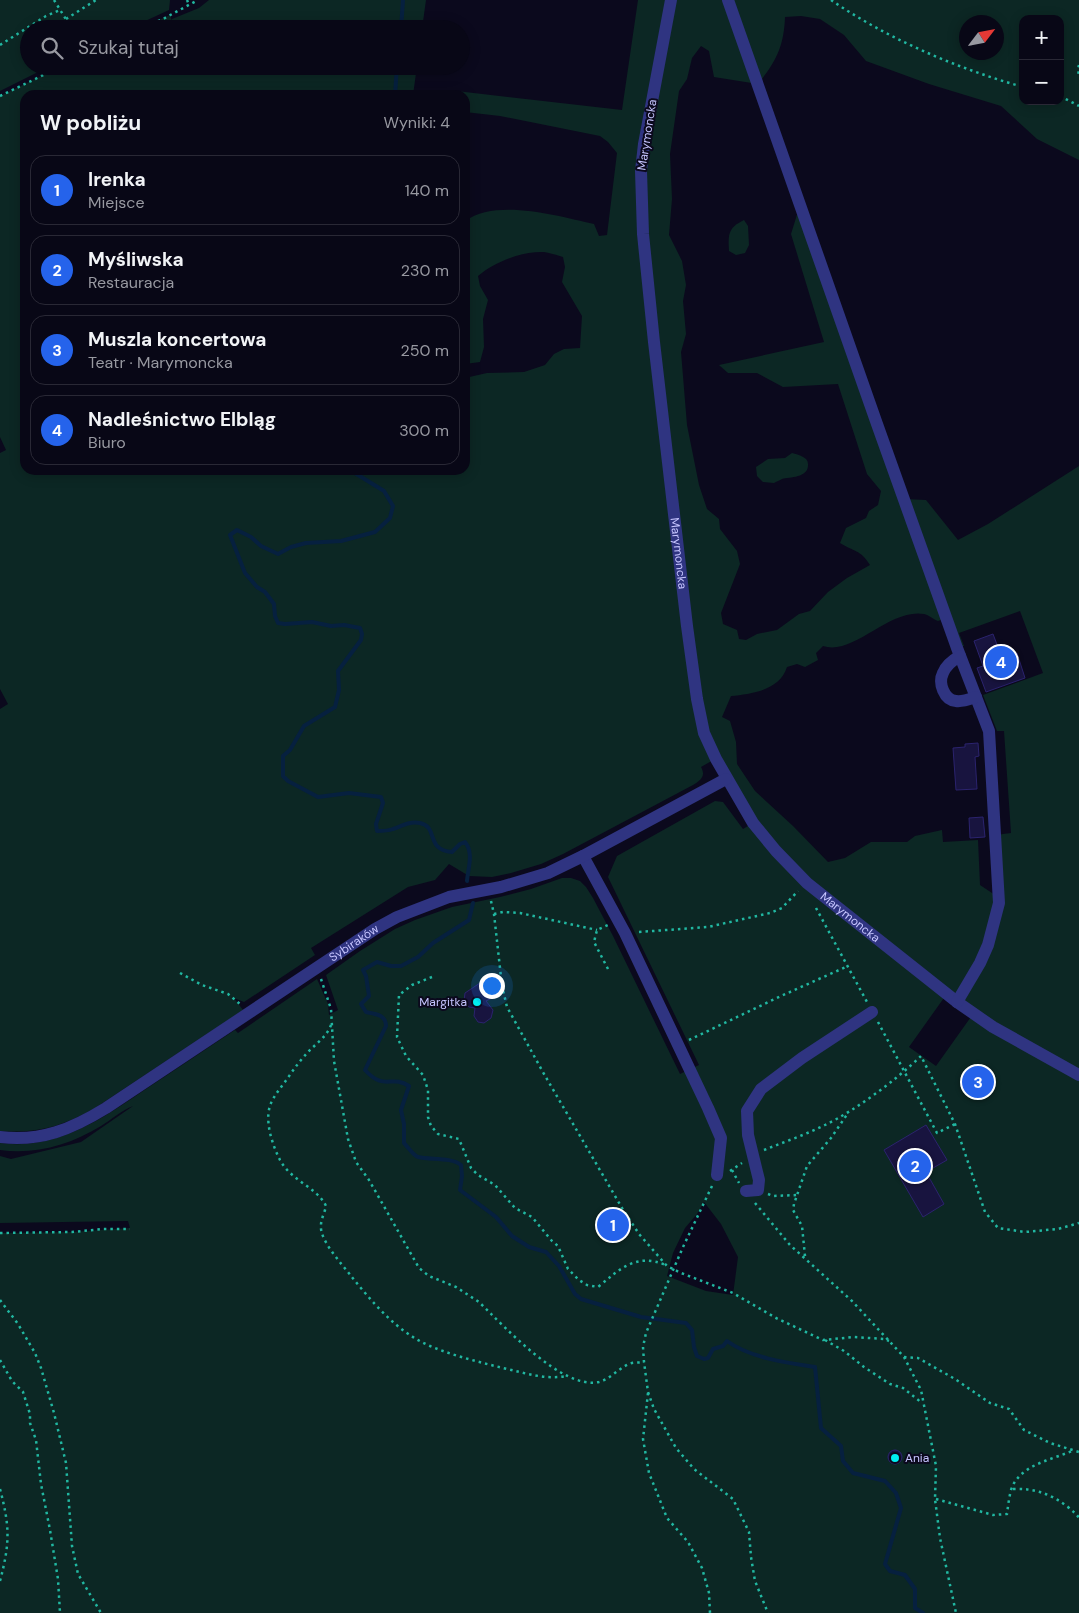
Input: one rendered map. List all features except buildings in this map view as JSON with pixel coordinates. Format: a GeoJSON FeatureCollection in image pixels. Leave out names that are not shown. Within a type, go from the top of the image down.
{"type":"FeatureCollection","features":[{"type":"Feature","properties":{"kind":"street","name":"Marymoncka"},"geometry":{"type":"LineString","coordinates":[[671,0],[643,153],[641,171],[643,234],[674,512],[697,699],[704,733],[726,779],[753,823],[807,883],[957,1002],[993,1027],[1079,1075]]}},
{"type":"Feature","properties":{"kind":"street"},"geometry":{"type":"LineString","coordinates":[[728,0],[960,656],[989,731],[998,903],[988,945],[980,963],[957,1002]]}},
{"type":"Feature","properties":{"kind":"street"},"geometry":{"type":"LineString","coordinates":[[960,656],[943,672],[942,688],[946,696],[955,701],[976,697]]}},
{"type":"Feature","properties":{"kind":"street","name":"Sybiraków"},"geometry":{"type":"LineString","coordinates":[[0,1137],[37,1137],[74,1126],[106,1108],[375,929],[397,917],[449,897],[501,887],[548,873],[726,779]]}},
{"type":"Feature","properties":{"kind":"street"},"geometry":{"type":"LineString","coordinates":[[583,856],[625,933],[708,1108],[720,1138],[717,1175]]}},
{"type":"Feature","properties":{"kind":"street"},"geometry":{"type":"LineString","coordinates":[[752,1191],[759,1180],[746,1125],[747,1111],[761,1089],[802,1058],[872,1012]]}},
{"type":"Feature","properties":{"kind":"path"},"geometry":{"type":"LineString","coordinates":[[54,0],[66,19],[96,0]]}},
{"type":"Feature","properties":{"kind":"path"},"geometry":{"type":"LineString","coordinates":[[186,0],[189,5]]}},
{"type":"Feature","properties":{"kind":"path"},"geometry":{"type":"LineString","coordinates":[[161,20],[198,0]]}},
{"type":"Feature","properties":{"kind":"path"},"geometry":{"type":"LineString","coordinates":[[831,0],[859,19],[904,42],[990,78],[1019,86]]}},
{"type":"Feature","properties":{"kind":"path"},"geometry":{"type":"LineString","coordinates":[[40,20],[60,10]]}},
{"type":"Feature","properties":{"kind":"path"},"geometry":{"type":"LineString","coordinates":[[0,45],[20,32]]}},
{"type":"Feature","properties":{"kind":"path"},"geometry":{"type":"LineString","coordinates":[[1079,65],[1079,76]]}},
{"type":"Feature","properties":{"kind":"path"},"geometry":{"type":"LineString","coordinates":[[0,96],[43,75]]}},
{"type":"Feature","properties":{"kind":"path"},"geometry":{"type":"LineString","coordinates":[[1064,98],[1079,106]]}},
{"type":"Feature","properties":{"kind":"path"},"geometry":{"type":"LineString","coordinates":[[625,933],[708,927],[770,913],[782,908],[807,883]]}},
{"type":"Feature","properties":{"kind":"path"},"geometry":{"type":"LineString","coordinates":[[490,897],[494,914],[498,962],[507,1007],[622,1208],[639,1234],[667,1266]]}},
{"type":"Feature","properties":{"kind":"path"},"geometry":{"type":"LineString","coordinates":[[814,904],[937,1133],[955,1124]]}},
{"type":"Feature","properties":{"kind":"path"},"geometry":{"type":"LineString","coordinates":[[494,914],[503,912],[520,913],[597,930],[610,924]]}},
{"type":"Feature","properties":{"kind":"path"},"geometry":{"type":"LineString","coordinates":[[597,930],[594,942],[608,969]]}},
{"type":"Feature","properties":{"kind":"path"},"geometry":{"type":"LineString","coordinates":[[694,1038],[848,966]]}},
{"type":"Feature","properties":{"kind":"path"},"geometry":{"type":"LineString","coordinates":[[180,973],[202,985],[232,996],[243,1008],[246,1015]]}},
{"type":"Feature","properties":{"kind":"path"},"geometry":{"type":"LineString","coordinates":[[319,975],[331,1009],[334,1062],[348,1139],[360,1168],[369,1180],[415,1263],[428,1276],[468,1294],[479,1302],[543,1362],[568,1376],[599,1382],[630,1363],[644,1362]]}},
{"type":"Feature","properties":{"kind":"path"},"geometry":{"type":"LineString","coordinates":[[432,977],[412,986],[399,995],[397,1037],[406,1056],[423,1075],[428,1090],[428,1117],[431,1126],[438,1134],[458,1139],[471,1168],[478,1175],[495,1185],[514,1208],[532,1217],[558,1246],[568,1269],[579,1280],[587,1285],[598,1286],[620,1268],[630,1263],[642,1260],[654,1261],[733,1293],[776,1318],[844,1351],[864,1367],[890,1384],[903,1388],[924,1404]]}},
{"type":"Feature","properties":{"kind":"path"},"geometry":{"type":"LineString","coordinates":[[332,1023],[326,1034],[301,1060],[277,1093],[271,1102],[269,1115],[271,1132],[281,1161],[296,1180],[320,1197],[326,1206],[320,1227],[323,1237],[365,1292],[390,1320],[428,1346],[455,1356],[534,1375],[556,1378],[568,1376]]}},
{"type":"Feature","properties":{"kind":"path"},"geometry":{"type":"LineString","coordinates":[[752,1156],[825,1125],[849,1112],[904,1072],[921,1056],[955,1124],[985,1212],[998,1228],[1025,1232],[1058,1229],[1079,1223]]}},
{"type":"Feature","properties":{"kind":"path"},"geometry":{"type":"LineString","coordinates":[[805,1257],[802,1226],[793,1210],[797,1195],[807,1166],[831,1138],[849,1112]]}},
{"type":"Feature","properties":{"kind":"path"},"geometry":{"type":"LineString","coordinates":[[732,1170],[752,1191],[762,1213],[790,1245],[852,1300],[904,1356],[921,1390],[924,1404],[936,1466],[935,1499],[940,1538],[956,1613]]}},
{"type":"Feature","properties":{"kind":"path"},"geometry":{"type":"LineString","coordinates":[[717,1175],[697,1214],[650,1325],[643,1347],[644,1362],[648,1392],[654,1410],[676,1448],[694,1469],[733,1499],[749,1532],[755,1581],[768,1613]]}},
{"type":"Feature","properties":{"kind":"path"},"geometry":{"type":"LineString","coordinates":[[752,1191],[773,1196],[797,1195]]}},
{"type":"Feature","properties":{"kind":"path"},"geometry":{"type":"LineString","coordinates":[[0,1233],[130,1229]]}},
{"type":"Feature","properties":{"kind":"path"},"geometry":{"type":"LineString","coordinates":[[0,1300],[18,1324],[40,1368],[54,1413],[66,1463],[72,1546],[78,1574],[101,1613]]}},
{"type":"Feature","properties":{"kind":"path"},"geometry":{"type":"LineString","coordinates":[[823,1340],[854,1337],[889,1341]]}},
{"type":"Feature","properties":{"kind":"path"},"geometry":{"type":"LineString","coordinates":[[904,1356],[918,1358],[955,1379],[990,1403],[1009,1409],[1024,1430],[1050,1444],[1079,1452]]}},
{"type":"Feature","properties":{"kind":"path"},"geometry":{"type":"LineString","coordinates":[[0,1360],[12,1381],[23,1392],[30,1414],[30,1423],[36,1440],[41,1484],[58,1579],[60,1613]]}},
{"type":"Feature","properties":{"kind":"path"},"geometry":{"type":"LineString","coordinates":[[648,1392],[643,1439],[649,1473],[667,1518],[688,1542],[702,1568],[709,1593],[710,1613]]}},
{"type":"Feature","properties":{"kind":"path"},"geometry":{"type":"LineString","coordinates":[[935,1499],[993,1515],[1007,1514],[1012,1489],[1018,1478],[1031,1467],[1073,1451]]}},
{"type":"Feature","properties":{"kind":"path"},"geometry":{"type":"LineString","coordinates":[[1012,1489],[1023,1488],[1044,1492],[1060,1501],[1077,1514],[1079,1518]]}},
{"type":"Feature","properties":{"kind":"path"},"geometry":{"type":"LineString","coordinates":[[0,1489],[6,1513],[8,1540],[0,1581]]}},
{"type":"Feature","properties":{"kind":"green space"},"geometry":{"type":"Polygon","coordinates":[[[0,0],[170,0],[169,10],[147,20],[20,20],[20,75],[32,75],[0,91],[0,0]]]}},
{"type":"Feature","properties":{"kind":"green space"},"geometry":{"type":"Polygon","coordinates":[[[209,0],[426,0],[423,20],[172,20],[199,8],[209,0]]]}},
{"type":"Feature","properties":{"kind":"green space"},"geometry":{"type":"Polygon","coordinates":[[[638,0],[1079,0],[1079,160],[1037,139],[1001,106],[929,84],[866,61],[844,35],[820,19],[801,16],[785,17],[783,37],[778,53],[758,84],[714,77],[709,51],[701,46],[692,58],[687,79],[679,91],[670,154],[672,199],[669,235],[682,261],[686,285],[683,301],[686,334],[681,352],[687,425],[699,485],[707,509],[719,519],[720,529],[737,551],[740,564],[721,613],[723,624],[737,630],[739,639],[746,640],[757,634],[777,630],[799,614],[810,611],[828,592],[847,578],[870,565],[860,553],[840,543],[846,528],[866,518],[869,511],[878,505],[881,491],[867,474],[838,384],[783,387],[757,373],[728,373],[719,365],[824,342],[791,234],[800,205],[904,499],[926,500],[958,540],[988,524],[1079,466],[1079,1613],[0,1613],[0,1233],[72,1232],[130,1228],[128,1221],[0,1223],[0,1156],[11,1159],[81,1142],[133,1106],[89,1133],[52,1147],[26,1151],[0,1150],[0,1143],[22,1144],[42,1142],[81,1129],[117,1108],[235,1030],[238,1033],[317,979],[328,1004],[329,1015],[338,1010],[326,975],[395,929],[452,907],[531,889],[562,878],[580,881],[593,898],[680,1074],[699,1065],[608,877],[617,856],[715,801],[723,802],[743,829],[753,823],[715,759],[701,767],[702,778],[693,785],[541,864],[492,877],[469,876],[449,864],[435,880],[408,887],[311,948],[315,955],[244,1002],[234,998],[243,1010],[95,1108],[72,1120],[38,1130],[0,1131],[0,709],[8,704],[0,689],[0,453],[6,450],[0,437],[0,96],[43,75],[416,75],[414,90],[20,90],[20,475],[470,475],[470,377],[487,373],[524,372],[545,365],[554,354],[564,349],[580,348],[582,316],[562,282],[565,267],[563,257],[536,252],[509,258],[492,266],[478,276],[480,286],[488,300],[483,319],[484,347],[480,362],[470,363],[470,218],[478,214],[494,211],[510,210],[546,213],[594,224],[599,236],[607,235],[617,153],[600,136],[500,116],[470,113],[470,93],[622,110],[638,0]],[[1020,611],[959,633],[964,646],[957,648],[946,618],[938,621],[928,615],[911,614],[885,624],[847,644],[835,647],[823,646],[816,653],[818,660],[805,667],[797,664],[787,667],[783,675],[772,686],[748,694],[731,696],[722,717],[730,721],[736,742],[737,764],[755,791],[828,862],[845,858],[871,842],[907,842],[915,836],[942,830],[943,842],[978,840],[980,885],[998,897],[995,835],[1011,833],[1004,731],[997,731],[983,695],[1043,673],[1020,611]],[[946,995],[909,1047],[936,1066],[973,1014],[946,995]],[[704,1202],[685,1228],[673,1253],[667,1276],[706,1291],[733,1295],[738,1257],[721,1224],[704,1202]]]}},
{"type":"Feature","properties":{"kind":"green space"},"geometry":{"type":"Polygon","coordinates":[[[170,15],[172,20],[159,20],[170,15]]]}},
{"type":"Feature","properties":{"kind":"green space"},"geometry":{"type":"Polygon","coordinates":[[[744,220],[748,226],[749,245],[745,253],[736,255],[729,251],[729,236],[732,229],[744,220]]]}},
{"type":"Feature","properties":{"kind":"green space"},"geometry":{"type":"Polygon","coordinates":[[[792,453],[803,457],[808,462],[807,469],[802,474],[774,483],[763,482],[757,476],[756,467],[768,459],[785,458],[792,453]]]}},
{"type":"Feature","properties":{"kind":"waterway"},"geometry":{"type":"LineString","coordinates":[[402,20],[403,0]]}},
{"type":"Feature","properties":{"kind":"waterway"},"geometry":{"type":"LineString","coordinates":[[395,90],[396,75]]}},
{"type":"Feature","properties":{"kind":"waterway"},"geometry":{"type":"LineString","coordinates":[[358,475],[384,491],[393,506],[390,518],[375,532],[341,541],[306,543],[291,547],[278,554],[261,546],[251,537],[237,530],[230,535],[245,573],[257,587],[265,592],[274,604],[278,623],[312,622],[331,626],[344,625],[360,628],[362,634],[361,640],[338,671],[339,690],[335,707],[304,726],[290,750],[283,756],[283,776],[288,781],[318,797],[349,793],[381,797],[383,803],[376,824],[377,831],[389,830],[409,823],[420,823],[426,825],[435,843],[444,850],[452,852],[465,842],[470,856],[467,881]]}},
{"type":"Feature","properties":{"kind":"waterway"},"geometry":{"type":"LineString","coordinates":[[473,903],[469,920],[433,943],[418,957],[401,966],[391,966],[377,962],[363,970],[366,976],[369,996],[361,1004],[366,1012],[377,1014],[386,1022],[386,1026],[365,1070],[372,1077],[383,1082],[397,1082],[409,1086],[401,1110],[404,1124],[404,1143],[418,1157],[457,1162],[461,1165],[460,1190],[496,1217],[512,1236],[529,1247],[546,1252],[559,1266],[575,1294],[581,1299],[641,1317],[686,1323],[692,1330],[697,1356],[704,1359],[708,1358],[713,1349],[723,1346],[727,1341],[758,1356],[815,1367],[821,1428],[841,1446],[843,1461],[853,1473],[885,1481],[896,1493],[901,1508],[885,1564],[890,1571],[905,1575],[915,1589],[915,1608],[923,1613]]}},
{"type":"Feature","properties":{"kind":"place","name":"Nadleśnictwo Elbląg"},"geometry":{"type":"Point","coordinates":[1001,662]}},
{"type":"Feature","properties":{"kind":"place","name":"Margitka"},"geometry":{"type":"Point","coordinates":[477,1002]}},
{"type":"Feature","properties":{"kind":"place","name":"Muszla koncertowa"},"geometry":{"type":"Point","coordinates":[978,1082]}},
{"type":"Feature","properties":{"kind":"place","name":"Myśliwska"},"geometry":{"type":"Point","coordinates":[915,1166]}},
{"type":"Feature","properties":{"kind":"place","name":"Irenka"},"geometry":{"type":"Point","coordinates":[613,1225]}},
{"type":"Feature","properties":{"kind":"place","name":"Ania"},"geometry":{"type":"Point","coordinates":[895,1458]}}]}
